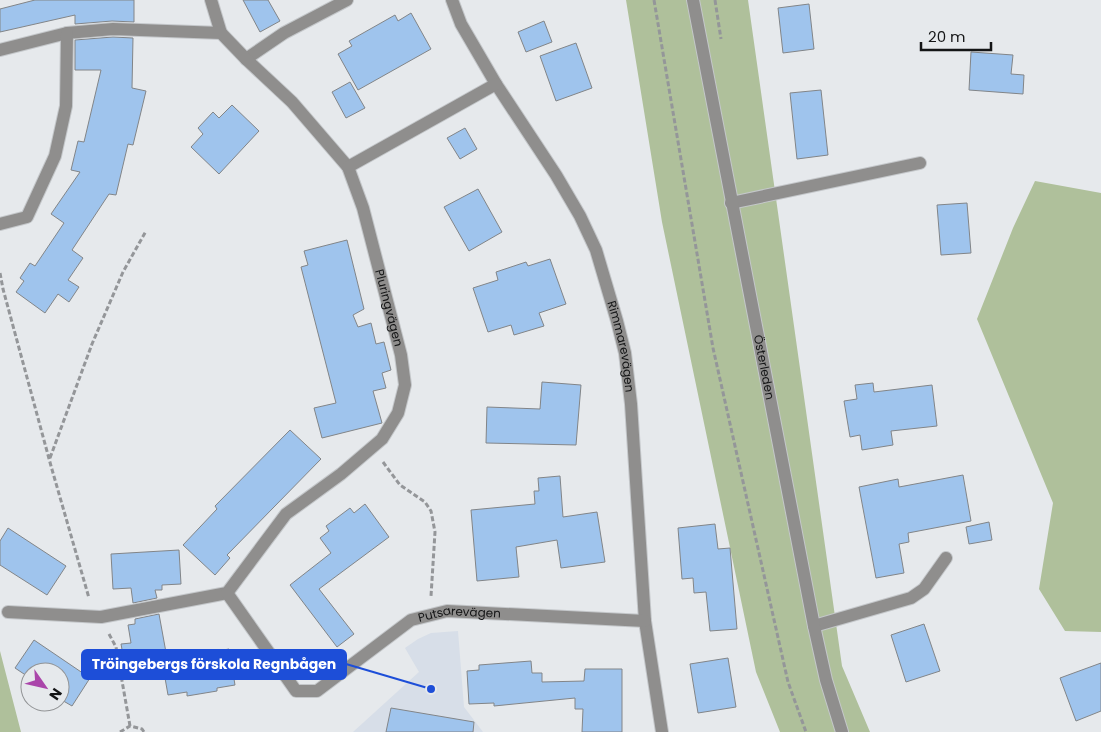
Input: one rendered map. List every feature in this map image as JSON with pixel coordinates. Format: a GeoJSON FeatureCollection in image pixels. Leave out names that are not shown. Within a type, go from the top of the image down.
{"type":"FeatureCollection","features":[{"type":"Feature","properties":{"kind":"street"},"geometry":{"type":"LineString","coordinates":[[0,50],[67,34],[112,29],[221,33],[211,0]]}},
{"type":"Feature","properties":{"kind":"street"},"geometry":{"type":"LineString","coordinates":[[246,59],[284,33],[347,0]]}},
{"type":"Feature","properties":{"kind":"street","name":"Rimmarevägen"},"geometry":{"type":"LineString","coordinates":[[452,0],[461,24],[496,84],[580,216],[596,250],[617,321],[625,353],[632,404],[645,620],[662,732]]}},
{"type":"Feature","properties":{"kind":"street","name":"Österleden"},"geometry":{"type":"LineString","coordinates":[[692,0],[814,626],[826,680],[842,732]]}},
{"type":"Feature","properties":{"kind":"street","name":"Pluringvägen"},"geometry":{"type":"LineString","coordinates":[[221,33],[292,102],[348,168],[362,208],[401,354],[404,385],[398,413],[382,439],[341,474],[286,514],[227,593]]}},
{"type":"Feature","properties":{"kind":"street"},"geometry":{"type":"LineString","coordinates":[[0,224],[27,217],[56,156],[66,106],[67,34]]}},
{"type":"Feature","properties":{"kind":"street"},"geometry":{"type":"LineString","coordinates":[[348,168],[496,84]]}},
{"type":"Feature","properties":{"kind":"street"},"geometry":{"type":"LineString","coordinates":[[731,204],[920,163]]}},
{"type":"Feature","properties":{"kind":"street"},"geometry":{"type":"LineString","coordinates":[[814,626],[911,598],[924,589],[946,558]]}},
{"type":"Feature","properties":{"kind":"street"},"geometry":{"type":"LineString","coordinates":[[8,612],[101,617],[227,593]]}},
{"type":"Feature","properties":{"kind":"street","name":"Putsarevägen"},"geometry":{"type":"LineString","coordinates":[[227,593],[296,691],[317,691],[411,620],[447,611],[645,620]]}},
{"type":"Feature","properties":{"kind":"path"},"geometry":{"type":"LineString","coordinates":[[654,0],[713,348],[788,682],[806,732]]}},
{"type":"Feature","properties":{"kind":"path"},"geometry":{"type":"LineString","coordinates":[[49,459],[122,272],[146,231]]}},
{"type":"Feature","properties":{"kind":"path"},"geometry":{"type":"LineString","coordinates":[[0,273],[49,459],[91,603],[101,617],[116,647],[130,726]]}},
{"type":"Feature","properties":{"kind":"path"},"geometry":{"type":"LineString","coordinates":[[372,447],[400,485],[425,502],[431,511],[435,532],[432,592],[428,616]]}},
{"type":"Feature","properties":{"kind":"path"},"geometry":{"type":"LineString","coordinates":[[120,732],[130,726],[142,729],[144,732]]}},
{"type":"Feature","properties":{"kind":"shaded area"},"geometry":{"type":"Polygon","coordinates":[[[458,631],[464,707],[483,732],[353,732],[419,672],[405,648],[431,633],[458,631]]]}},
{"type":"Feature","properties":{"kind":"green space"},"geometry":{"type":"Polygon","coordinates":[[[626,0],[748,0],[842,666],[870,732],[780,732],[756,672],[662,222],[626,0]]]}},
{"type":"Feature","properties":{"kind":"green space"},"geometry":{"type":"Polygon","coordinates":[[[1035,181],[1101,193],[1101,632],[1065,631],[1039,589],[1053,503],[977,319],[1013,228],[1035,181]]]}},
{"type":"Feature","properties":{"kind":"green space"},"geometry":{"type":"Polygon","coordinates":[[[0,651],[21,732],[0,732],[0,651]]]}},
{"type":"Feature","properties":{"kind":"building"},"geometry":{"type":"Polygon","coordinates":[[[35,0],[134,0],[134,22],[112,21],[75,24],[75,15],[0,32],[0,9],[35,0]]]}},
{"type":"Feature","properties":{"kind":"building"},"geometry":{"type":"Polygon","coordinates":[[[243,0],[268,0],[280,21],[260,32],[243,0]]]}},
{"type":"Feature","properties":{"kind":"building"},"geometry":{"type":"Polygon","coordinates":[[[809,4],[814,49],[783,53],[778,8],[809,4]]]}},
{"type":"Feature","properties":{"kind":"building"},"geometry":{"type":"Polygon","coordinates":[[[411,13],[431,49],[358,90],[338,54],[352,46],[349,41],[395,15],[398,21],[411,13]]]}},
{"type":"Feature","properties":{"kind":"building"},"geometry":{"type":"Polygon","coordinates":[[[544,21],[552,42],[526,52],[518,32],[544,21]]]}},
{"type":"Feature","properties":{"kind":"building"},"geometry":{"type":"Polygon","coordinates":[[[113,37],[133,38],[132,88],[146,91],[133,145],[128,144],[116,195],[109,194],[72,250],[83,258],[68,280],[79,287],[69,302],[58,294],[45,313],[16,292],[24,281],[20,278],[30,263],[35,266],[64,223],[51,214],[80,172],[71,170],[78,141],[84,142],[101,70],[75,70],[75,40],[113,37]]]}},
{"type":"Feature","properties":{"kind":"building"},"geometry":{"type":"Polygon","coordinates":[[[576,43],[592,88],[556,101],[540,56],[576,43]]]}},
{"type":"Feature","properties":{"kind":"building"},"geometry":{"type":"Polygon","coordinates":[[[971,52],[1013,55],[1011,74],[1024,75],[1023,94],[969,90],[971,52]]]}},
{"type":"Feature","properties":{"kind":"building"},"geometry":{"type":"Polygon","coordinates":[[[350,82],[365,108],[346,118],[332,92],[350,82]]]}},
{"type":"Feature","properties":{"kind":"building"},"geometry":{"type":"Polygon","coordinates":[[[821,90],[828,155],[797,159],[790,93],[821,90]]]}},
{"type":"Feature","properties":{"kind":"building"},"geometry":{"type":"Polygon","coordinates":[[[232,105],[259,131],[219,174],[191,147],[203,134],[198,128],[213,112],[219,118],[232,105]]]}},
{"type":"Feature","properties":{"kind":"building"},"geometry":{"type":"Polygon","coordinates":[[[465,128],[477,149],[460,159],[447,138],[465,128]]]}},
{"type":"Feature","properties":{"kind":"building"},"geometry":{"type":"Polygon","coordinates":[[[478,189],[502,232],[469,251],[444,207],[478,189]]]}},
{"type":"Feature","properties":{"kind":"building"},"geometry":{"type":"Polygon","coordinates":[[[967,203],[971,253],[941,255],[937,205],[967,203]]]}},
{"type":"Feature","properties":{"kind":"building"},"geometry":{"type":"Polygon","coordinates":[[[347,240],[364,309],[353,315],[358,327],[371,323],[376,344],[384,342],[391,370],[382,373],[386,388],[373,391],[382,423],[322,438],[314,408],[336,403],[301,267],[308,265],[304,251],[347,240]]]}},
{"type":"Feature","properties":{"kind":"building"},"geometry":{"type":"Polygon","coordinates":[[[550,259],[566,304],[539,313],[544,326],[514,335],[511,325],[488,332],[473,288],[498,280],[496,272],[526,262],[528,266],[550,259]]]}},
{"type":"Feature","properties":{"kind":"building"},"geometry":{"type":"Polygon","coordinates":[[[542,382],[581,385],[576,445],[486,443],[487,407],[540,409],[542,382]]]}},
{"type":"Feature","properties":{"kind":"building"},"geometry":{"type":"Polygon","coordinates":[[[873,383],[874,392],[932,385],[937,426],[891,431],[893,445],[862,450],[860,435],[850,437],[844,401],[857,399],[855,385],[873,383]]]}},
{"type":"Feature","properties":{"kind":"building"},"geometry":{"type":"Polygon","coordinates":[[[290,430],[321,459],[227,555],[230,558],[215,575],[183,545],[217,509],[215,506],[290,430]]]}},
{"type":"Feature","properties":{"kind":"building"},"geometry":{"type":"Polygon","coordinates":[[[963,475],[971,521],[908,533],[909,542],[899,544],[904,573],[876,578],[859,487],[898,479],[899,487],[963,475]]]}},
{"type":"Feature","properties":{"kind":"building"},"geometry":{"type":"Polygon","coordinates":[[[560,476],[563,517],[597,512],[605,562],[561,568],[557,540],[516,547],[519,577],[477,581],[471,510],[535,504],[534,491],[539,491],[538,478],[560,476]]]}},
{"type":"Feature","properties":{"kind":"building"},"geometry":{"type":"Polygon","coordinates":[[[365,504],[389,537],[319,589],[354,634],[337,647],[290,585],[331,553],[320,538],[329,531],[326,526],[350,508],[354,513],[365,504]]]}},
{"type":"Feature","properties":{"kind":"building"},"geometry":{"type":"Polygon","coordinates":[[[989,522],[992,540],[969,544],[966,527],[989,522]]]}},
{"type":"Feature","properties":{"kind":"building"},"geometry":{"type":"Polygon","coordinates":[[[715,524],[718,549],[730,548],[737,629],[710,631],[706,592],[694,593],[693,578],[682,579],[678,528],[715,524]]]}},
{"type":"Feature","properties":{"kind":"building"},"geometry":{"type":"Polygon","coordinates":[[[8,528],[66,566],[47,595],[0,565],[0,541],[8,528]]]}},
{"type":"Feature","properties":{"kind":"building"},"geometry":{"type":"Polygon","coordinates":[[[179,550],[181,584],[162,585],[162,590],[155,590],[157,598],[133,603],[131,588],[113,589],[111,554],[179,550]]]}},
{"type":"Feature","properties":{"kind":"building"},"geometry":{"type":"Polygon","coordinates":[[[159,614],[167,658],[125,666],[121,644],[131,643],[128,625],[135,624],[135,619],[159,614]]]}},
{"type":"Feature","properties":{"kind":"building"},"geometry":{"type":"Polygon","coordinates":[[[924,624],[940,671],[906,682],[891,635],[924,624]]]}},
{"type":"Feature","properties":{"kind":"building"},"geometry":{"type":"Polygon","coordinates":[[[34,640],[66,662],[20,662],[20,671],[15,668],[34,640]]]}},
{"type":"Feature","properties":{"kind":"building"},"geometry":{"type":"Polygon","coordinates":[[[229,649],[235,685],[217,688],[217,691],[187,696],[187,692],[168,695],[162,661],[229,649]]]}},
{"type":"Feature","properties":{"kind":"building"},"geometry":{"type":"Polygon","coordinates":[[[728,658],[736,707],[698,713],[690,664],[728,658]]]}},
{"type":"Feature","properties":{"kind":"building"},"geometry":{"type":"Polygon","coordinates":[[[531,661],[532,673],[542,673],[542,682],[584,681],[585,669],[622,669],[622,732],[582,732],[583,709],[575,709],[575,698],[494,706],[494,703],[469,704],[467,671],[479,670],[479,665],[531,661]]]}},
{"type":"Feature","properties":{"kind":"building"},"geometry":{"type":"Polygon","coordinates":[[[1101,663],[1101,711],[1076,721],[1060,678],[1101,663]]]}},
{"type":"Feature","properties":{"kind":"building"},"geometry":{"type":"Polygon","coordinates":[[[70,664],[90,678],[72,706],[70,705],[70,664]]]}},
{"type":"Feature","properties":{"kind":"building"},"geometry":{"type":"Polygon","coordinates":[[[391,708],[474,722],[473,732],[386,732],[391,708]]]}},
{"type":"Feature","properties":{"kind":"place","name":"Tröingebergs förskola Regnbågen"},"geometry":{"type":"Point","coordinates":[431,689]}}]}
